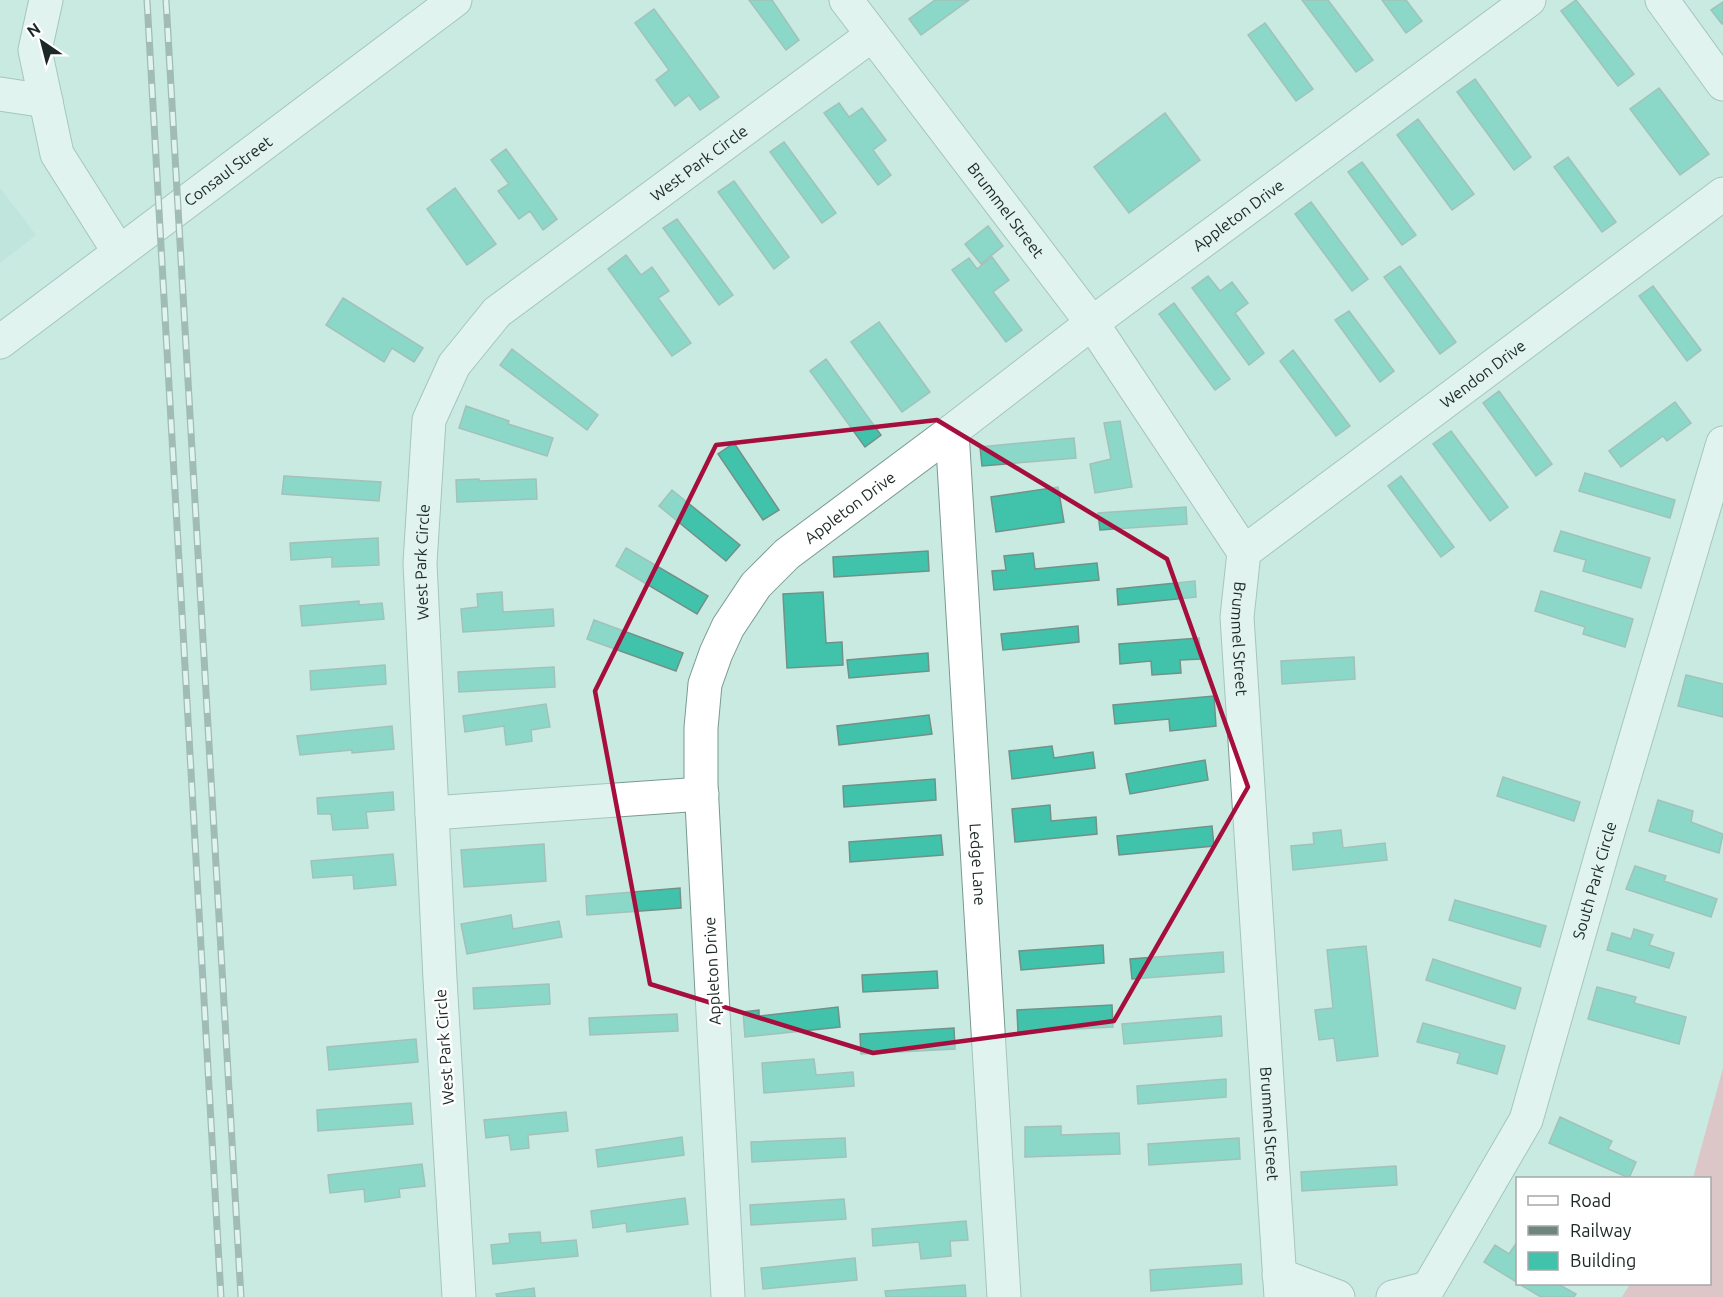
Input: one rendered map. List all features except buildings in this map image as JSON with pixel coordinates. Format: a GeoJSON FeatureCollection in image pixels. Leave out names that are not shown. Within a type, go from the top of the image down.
{"type":"FeatureCollection","features":[{"type":"Feature","properties":{"kind":"street"},"geometry":{"type":"LineString","coordinates":[[46,0],[35,50],[57,154],[119,252]]}},
{"type":"Feature","properties":{"kind":"street","name":"Brummel Street"},"geometry":{"type":"LineString","coordinates":[[846,0],[1092,323],[1244,552],[1238,617],[1280,1286]]}},
{"type":"Feature","properties":{"kind":"street","name":"Appleton Drive"},"geometry":{"type":"LineString","coordinates":[[728,1297],[702,794],[701,728],[705,684],[728,627],[756,585],[787,554],[1092,323],[1529,0]]}},
{"type":"Feature","properties":{"kind":"street"},"geometry":{"type":"LineString","coordinates":[[1662,0],[1723,84]]}},
{"type":"Feature","properties":{"kind":"street","name":"Consaul Street"},"geometry":{"type":"LineString","coordinates":[[0,342],[446,1]]}},
{"type":"Feature","properties":{"kind":"street","name":"West Park Circle"},"geometry":{"type":"LineString","coordinates":[[459,1297],[440,979],[420,563],[429,420],[454,364],[497,312],[872,35]]}},
{"type":"Feature","properties":{"kind":"street"},"geometry":{"type":"LineString","coordinates":[[0,94],[46,101]]}},
{"type":"Feature","properties":{"kind":"street","name":"Wendon Drive"},"geometry":{"type":"LineString","coordinates":[[1244,552],[1723,194]]}},
{"type":"Feature","properties":{"kind":"street","name":"Ledge Lane"},"geometry":{"type":"LineString","coordinates":[[952,431],[1004,1297]]}},
{"type":"Feature","properties":{"kind":"street","name":"South Park Circle"},"geometry":{"type":"LineString","coordinates":[[1426,1293],[1526,1120],[1606,838],[1723,443]]}},
{"type":"Feature","properties":{"kind":"street"},"geometry":{"type":"LineString","coordinates":[[432,813],[702,794]]}},
{"type":"Feature","properties":{"kind":"street"},"geometry":{"type":"LineString","coordinates":[[1280,1286],[1338,1297]]}},
{"type":"Feature","properties":{"kind":"street"},"geometry":{"type":"LineString","coordinates":[[1392,1297],[1426,1293]]}},
{"type":"Feature","properties":{"kind":"highlighted area"},"geometry":{"type":"Polygon","coordinates":[[[937,420],[1167,559],[1248,787],[1114,1021],[873,1053],[650,984],[595,691],[716,445],[937,420]]]}},
{"type":"Feature","properties":{"kind":"shaded area"},"geometry":{"type":"Polygon","coordinates":[[[0,188],[36,235],[0,263],[0,188]]]}},
{"type":"Feature","properties":{"kind":"shaded area"},"geometry":{"type":"Polygon","coordinates":[[[1723,1068],[1723,1297],[1622,1297],[1629,1285],[1711,1285],[1711,1177],[1693,1177],[1723,1068]]]}},
{"type":"Feature","properties":{"kind":"railway"},"geometry":{"type":"LineString","coordinates":[[147,0],[221,1297]]}},
{"type":"Feature","properties":{"kind":"railway"},"geometry":{"type":"LineString","coordinates":[[166,0],[241,1297]]}}]}
